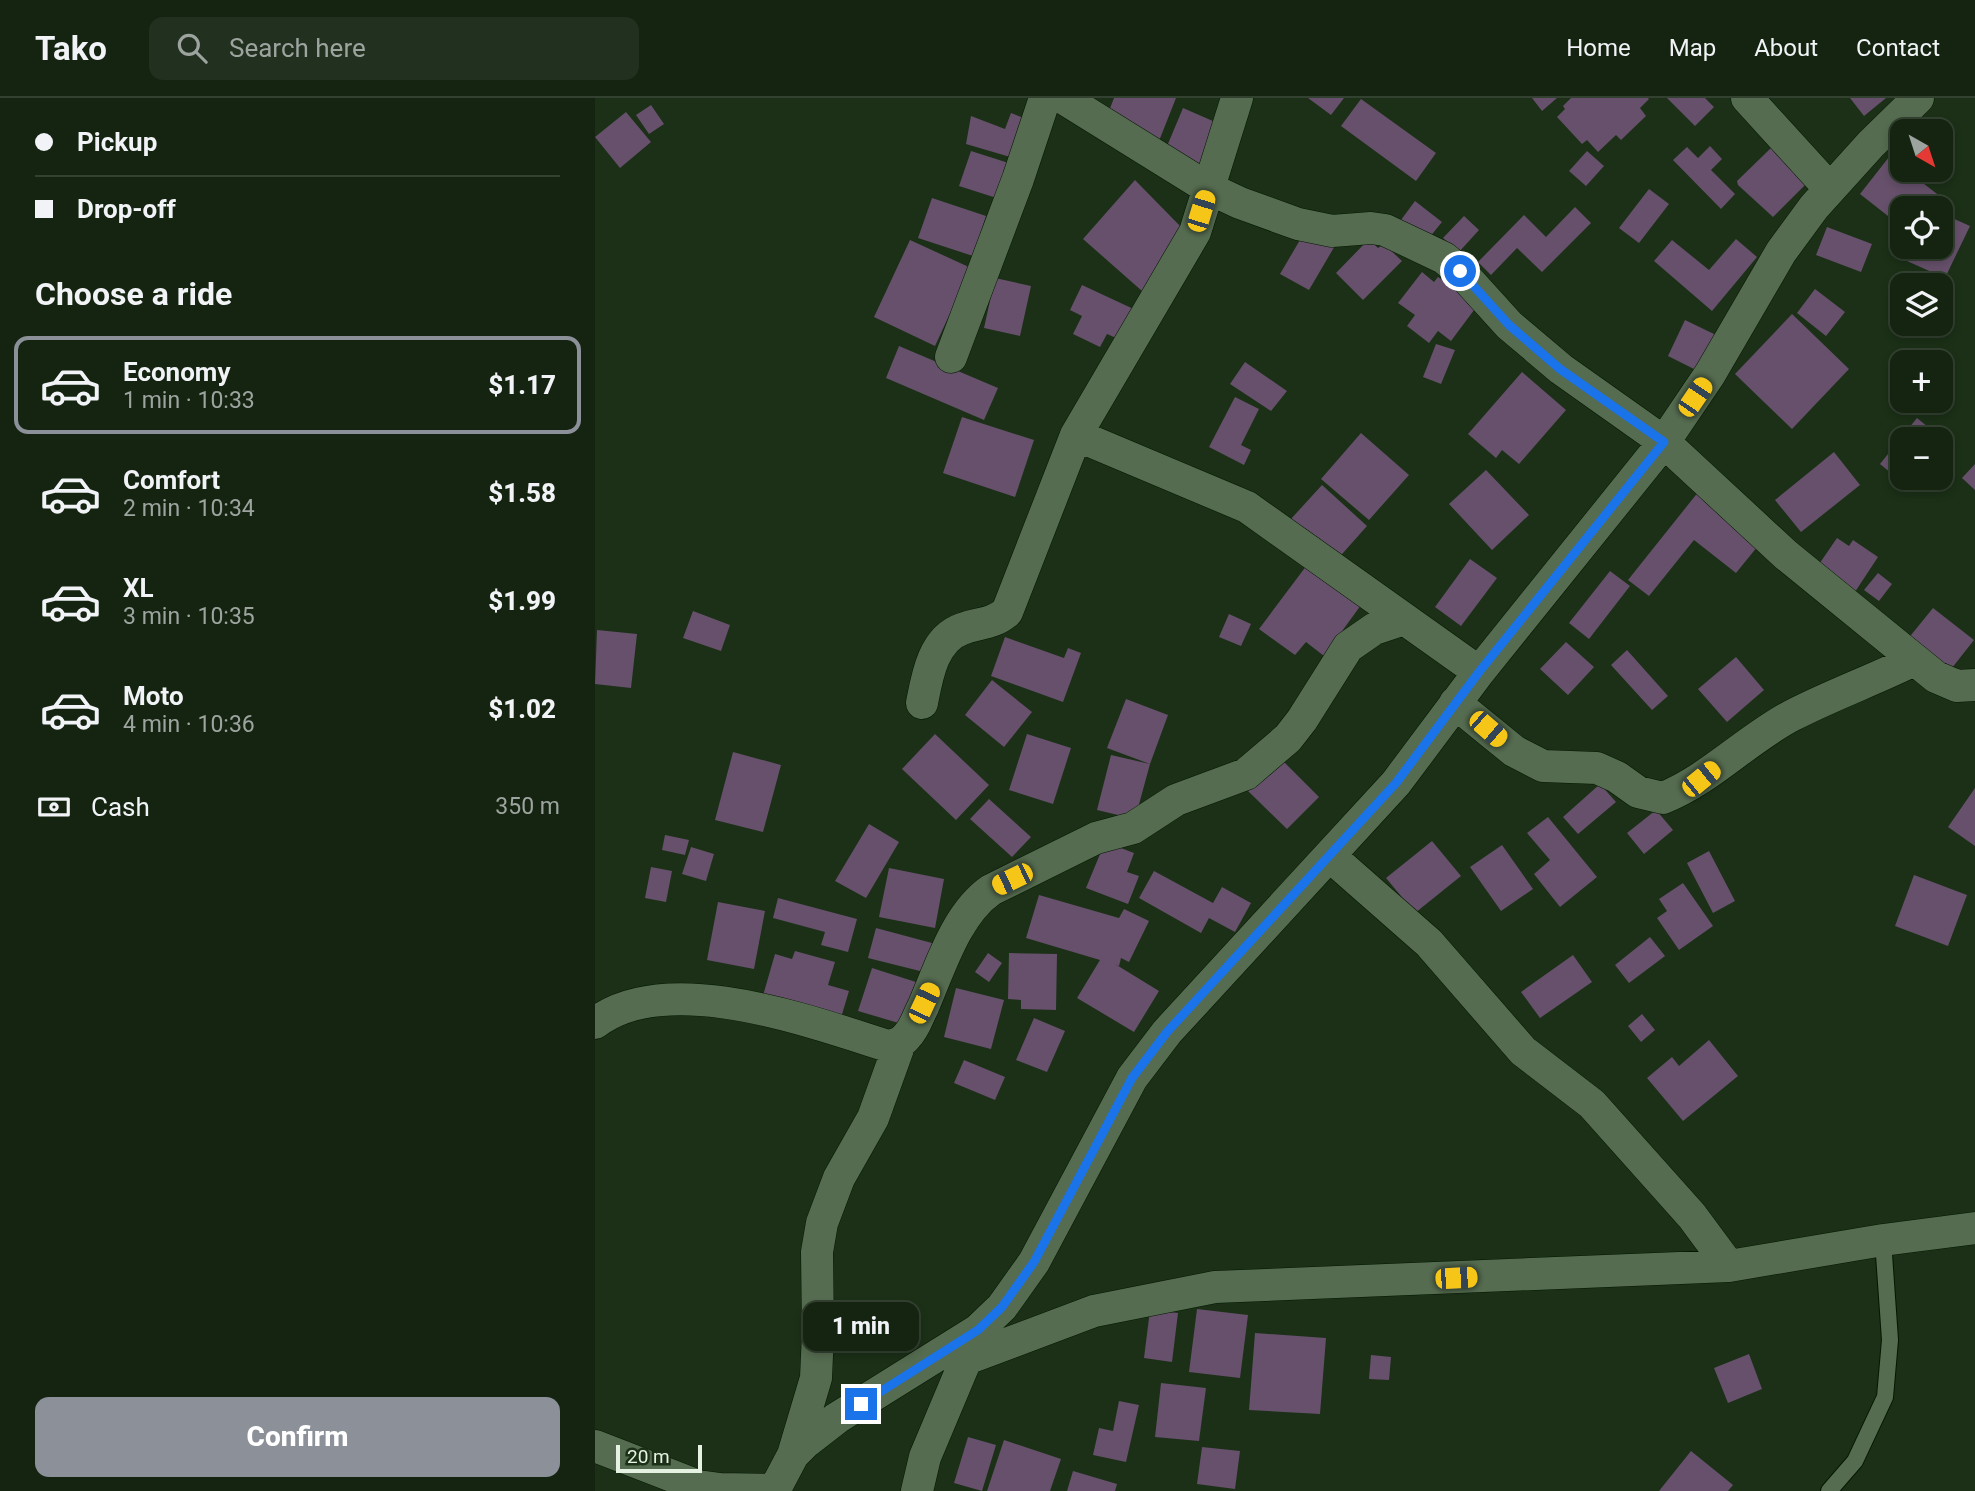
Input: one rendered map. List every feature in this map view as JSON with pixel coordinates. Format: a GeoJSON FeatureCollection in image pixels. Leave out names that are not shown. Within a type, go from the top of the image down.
{"type":"FeatureCollection","features":[{"type":"Feature","properties":{"kind":"street"},"geometry":{"type":"LineString","coordinates":[[951,357],[1045,98]]}},
{"type":"Feature","properties":{"kind":"street"},"geometry":{"type":"LineString","coordinates":[[1063,98],[1208,188],[1240,203],[1298,224],[1332,231],[1371,228],[1385,230],[1444,258],[1460,271],[1509,325],[1560,369],[1664,442],[1786,555],[1914,660],[1948,683],[1975,685]]}},
{"type":"Feature","properties":{"kind":"street"},"geometry":{"type":"LineString","coordinates":[[922,703],[929,667],[945,640],[959,630],[995,622],[1007,612],[1076,435],[1195,232],[1237,98]]}},
{"type":"Feature","properties":{"kind":"street"},"geometry":{"type":"LineString","coordinates":[[1747,98],[1830,189]]}},
{"type":"Feature","properties":{"kind":"street"},"geometry":{"type":"LineString","coordinates":[[917,1491],[930,1445],[973,1344],[1034,1262],[1132,1078],[1207,986],[1396,783],[1479,672],[1664,442],[1710,374],[1781,253],[1830,189],[1918,98]]}},
{"type":"Feature","properties":{"kind":"street"},"geometry":{"type":"LineString","coordinates":[[1076,435],[1247,507],[1479,672]]}},
{"type":"Feature","properties":{"kind":"street"},"geometry":{"type":"LineString","coordinates":[[595,1446],[698,1486],[774,1491],[793,1455],[816,1378],[817,1252],[822,1223],[839,1178],[873,1118],[900,1043],[913,1027],[967,911],[977,899],[991,890],[1096,838],[1133,828],[1176,800],[1246,774],[1288,738],[1349,646],[1374,629],[1404,619]]}},
{"type":"Feature","properties":{"kind":"street"},"geometry":{"type":"LineString","coordinates":[[1455,703],[1514,751],[1542,766],[1597,768],[1617,777],[1639,792],[1663,799],[1701,779],[1751,741],[1790,716],[1914,660]]}},
{"type":"Feature","properties":{"kind":"street"},"geometry":{"type":"LineString","coordinates":[[1330,856],[1429,943],[1523,1051],[1592,1104],[1692,1216],[1729,1266]]}},
{"type":"Feature","properties":{"kind":"street"},"geometry":{"type":"LineString","coordinates":[[595,1023],[629,1007],[688,998],[755,1007],[888,1046],[900,1043]]}},
{"type":"Feature","properties":{"kind":"street"},"geometry":{"type":"LineString","coordinates":[[793,1455],[837,1418],[973,1344],[1094,1311],[1215,1287],[1729,1266],[1883,1240],[1975,1228]]}},
{"type":"Feature","properties":{"kind":"lane"},"geometry":{"type":"LineString","coordinates":[[1829,1491],[1855,1461],[1885,1397],[1890,1340],[1883,1240]]}},
{"type":"Feature","properties":{"kind":"building"},"geometry":{"type":"Polygon","coordinates":[[[1114,98],[1176,98],[1159,141],[1105,121],[1114,98]]]}},
{"type":"Feature","properties":{"kind":"building"},"geometry":{"type":"Polygon","coordinates":[[[1308,98],[1344,98],[1331,115],[1308,98]]]}},
{"type":"Feature","properties":{"kind":"building"},"geometry":{"type":"Polygon","coordinates":[[[1532,98],[1557,98],[1542,111],[1532,98]]]}},
{"type":"Feature","properties":{"kind":"building"},"geometry":{"type":"Polygon","coordinates":[[[1571,98],[1649,99],[1640,108],[1646,116],[1621,140],[1616,135],[1598,152],[1587,140],[1582,144],[1557,117],[1571,98]]]}},
{"type":"Feature","properties":{"kind":"building"},"geometry":{"type":"Polygon","coordinates":[[[1667,98],[1705,98],[1714,107],[1695,126],[1667,98]]]}},
{"type":"Feature","properties":{"kind":"building"},"geometry":{"type":"Polygon","coordinates":[[[1850,98],[1886,98],[1864,116],[1850,98]]]}},
{"type":"Feature","properties":{"kind":"building"},"geometry":{"type":"Polygon","coordinates":[[[1361,99],[1436,153],[1416,181],[1341,126],[1361,99]]]}},
{"type":"Feature","properties":{"kind":"building"},"geometry":{"type":"Polygon","coordinates":[[[651,105],[664,124],[649,134],[636,115],[651,105]]]}},
{"type":"Feature","properties":{"kind":"building"},"geometry":{"type":"Polygon","coordinates":[[[1183,108],[1222,125],[1204,167],[1165,151],[1183,108]]]}},
{"type":"Feature","properties":{"kind":"building"},"geometry":{"type":"Polygon","coordinates":[[[626,112],[651,142],[620,168],[595,137],[626,112]]]}},
{"type":"Feature","properties":{"kind":"building"},"geometry":{"type":"Polygon","coordinates":[[[1011,113],[1029,120],[1017,159],[966,144],[971,116],[1005,129],[1011,113]]]}},
{"type":"Feature","properties":{"kind":"building"},"geometry":{"type":"Polygon","coordinates":[[[1710,146],[1722,159],[1711,170],[1735,194],[1721,209],[1673,160],[1687,147],[1698,158],[1710,146]]]}},
{"type":"Feature","properties":{"kind":"building"},"geometry":{"type":"Polygon","coordinates":[[[1772,147],[1807,183],[1773,217],[1738,185],[1737,181],[1772,147]]]}},
{"type":"Feature","properties":{"kind":"building"},"geometry":{"type":"Polygon","coordinates":[[[971,151],[1018,166],[1006,201],[959,186],[971,151]]]}},
{"type":"Feature","properties":{"kind":"building"},"geometry":{"type":"Polygon","coordinates":[[[1587,151],[1604,166],[1586,186],[1569,171],[1587,151]]]}},
{"type":"Feature","properties":{"kind":"building"},"geometry":{"type":"Polygon","coordinates":[[[1889,157],[1890,182],[1922,182],[1940,196],[1890,196],[1890,218],[1860,194],[1889,157]]]}},
{"type":"Feature","properties":{"kind":"building"},"geometry":{"type":"Polygon","coordinates":[[[1135,180],[1182,228],[1142,291],[1083,239],[1135,180]]]}},
{"type":"Feature","properties":{"kind":"building"},"geometry":{"type":"Polygon","coordinates":[[[1649,189],[1669,204],[1639,243],[1619,228],[1649,189]]]}},
{"type":"Feature","properties":{"kind":"building"},"geometry":{"type":"Polygon","coordinates":[[[932,198],[986,216],[973,256],[918,238],[932,198]]]}},
{"type":"Feature","properties":{"kind":"building"},"geometry":{"type":"Polygon","coordinates":[[[1415,201],[1442,222],[1424,244],[1398,224],[1415,201]]]}},
{"type":"Feature","properties":{"kind":"building"},"geometry":{"type":"Polygon","coordinates":[[[1575,207],[1591,223],[1542,272],[1517,248],[1491,275],[1478,262],[1524,215],[1546,237],[1575,207]]]}},
{"type":"Feature","properties":{"kind":"building"},"geometry":{"type":"Polygon","coordinates":[[[1464,216],[1479,230],[1459,252],[1443,238],[1464,216]]]}},
{"type":"Feature","properties":{"kind":"building"},"geometry":{"type":"Polygon","coordinates":[[[1953,218],[1970,226],[1947,273],[1934,273],[1907,261],[1953,259],[1953,218]]]}},
{"type":"Feature","properties":{"kind":"building"},"geometry":{"type":"Polygon","coordinates":[[[1827,227],[1872,244],[1861,272],[1816,255],[1827,227]]]}},
{"type":"Feature","properties":{"kind":"building"},"geometry":{"type":"Polygon","coordinates":[[[1307,228],[1336,244],[1309,290],[1280,274],[1307,228]]]}},
{"type":"Feature","properties":{"kind":"building"},"geometry":{"type":"Polygon","coordinates":[[[1369,239],[1378,248],[1384,244],[1402,261],[1363,300],[1336,273],[1369,239]]]}},
{"type":"Feature","properties":{"kind":"building"},"geometry":{"type":"Polygon","coordinates":[[[1736,239],[1757,257],[1712,311],[1654,261],[1672,240],[1709,270],[1736,239]]]}},
{"type":"Feature","properties":{"kind":"building"},"geometry":{"type":"Polygon","coordinates":[[[910,240],[971,268],[935,346],[874,317],[910,240]]]}},
{"type":"Feature","properties":{"kind":"building"},"geometry":{"type":"Polygon","coordinates":[[[1422,272],[1434,282],[1438,277],[1477,306],[1451,341],[1438,331],[1429,343],[1407,326],[1415,315],[1398,303],[1422,272]]]}},
{"type":"Feature","properties":{"kind":"building"},"geometry":{"type":"Polygon","coordinates":[[[995,278],[1031,286],[1020,336],[984,328],[995,278]]]}},
{"type":"Feature","properties":{"kind":"building"},"geometry":{"type":"Polygon","coordinates":[[[1082,285],[1140,312],[1125,342],[1107,334],[1100,347],[1073,334],[1082,316],[1070,310],[1082,285]]]}},
{"type":"Feature","properties":{"kind":"building"},"geometry":{"type":"Polygon","coordinates":[[[1815,289],[1845,312],[1826,336],[1797,313],[1815,289]]]}},
{"type":"Feature","properties":{"kind":"building"},"geometry":{"type":"Polygon","coordinates":[[[1792,314],[1849,369],[1792,429],[1735,374],[1792,314]]]}},
{"type":"Feature","properties":{"kind":"building"},"geometry":{"type":"Polygon","coordinates":[[[1685,320],[1716,335],[1698,371],[1668,356],[1685,320]]]}},
{"type":"Feature","properties":{"kind":"building"},"geometry":{"type":"Polygon","coordinates":[[[1436,344],[1455,350],[1441,384],[1423,377],[1436,344]]]}},
{"type":"Feature","properties":{"kind":"building"},"geometry":{"type":"Polygon","coordinates":[[[899,346],[998,388],[984,420],[886,378],[899,346]]]}},
{"type":"Feature","properties":{"kind":"building"},"geometry":{"type":"Polygon","coordinates":[[[1245,362],[1287,391],[1271,411],[1230,384],[1245,362]]]}},
{"type":"Feature","properties":{"kind":"building"},"geometry":{"type":"Polygon","coordinates":[[[1522,372],[1566,410],[1519,464],[1502,450],[1496,458],[1468,434],[1522,372]]]}},
{"type":"Feature","properties":{"kind":"building"},"geometry":{"type":"Polygon","coordinates":[[[1235,397],[1259,409],[1241,445],[1251,450],[1244,465],[1209,447],[1235,397]]]}},
{"type":"Feature","properties":{"kind":"building"},"geometry":{"type":"Polygon","coordinates":[[[962,417],[1034,440],[1015,497],[943,473],[962,417]]]}},
{"type":"Feature","properties":{"kind":"building"},"geometry":{"type":"Polygon","coordinates":[[[1917,418],[1928,427],[1910,427],[1917,418]]]}},
{"type":"Feature","properties":{"kind":"building"},"geometry":{"type":"Polygon","coordinates":[[[1361,433],[1409,475],[1369,520],[1321,479],[1361,433]]]}},
{"type":"Feature","properties":{"kind":"building"},"geometry":{"type":"Polygon","coordinates":[[[1834,452],[1860,485],[1801,532],[1775,500],[1834,452]]]}},
{"type":"Feature","properties":{"kind":"building"},"geometry":{"type":"Polygon","coordinates":[[[1890,452],[1890,472],[1880,464],[1890,452]]]}},
{"type":"Feature","properties":{"kind":"building"},"geometry":{"type":"Polygon","coordinates":[[[1975,464],[1975,490],[1962,478],[1975,464]]]}},
{"type":"Feature","properties":{"kind":"building"},"geometry":{"type":"Polygon","coordinates":[[[1486,470],[1529,515],[1492,550],[1449,504],[1486,470]]]}},
{"type":"Feature","properties":{"kind":"building"},"geometry":{"type":"Polygon","coordinates":[[[1322,485],[1367,526],[1335,562],[1290,520],[1322,485]]]}},
{"type":"Feature","properties":{"kind":"building"},"geometry":{"type":"Polygon","coordinates":[[[1699,491],[1762,541],[1736,573],[1694,540],[1649,596],[1628,580],[1699,491]]]}},
{"type":"Feature","properties":{"kind":"building"},"geometry":{"type":"Polygon","coordinates":[[[1837,538],[1849,546],[1853,540],[1878,557],[1851,598],[1813,573],[1837,538]]]}},
{"type":"Feature","properties":{"kind":"building"},"geometry":{"type":"Polygon","coordinates":[[[1470,559],[1497,578],[1461,626],[1435,607],[1470,559]]]}},
{"type":"Feature","properties":{"kind":"building"},"geometry":{"type":"Polygon","coordinates":[[[1307,565],[1361,605],[1324,656],[1306,642],[1295,655],[1259,629],[1307,565]]]}},
{"type":"Feature","properties":{"kind":"building"},"geometry":{"type":"Polygon","coordinates":[[[1610,571],[1630,586],[1589,639],[1569,623],[1610,571]]]}},
{"type":"Feature","properties":{"kind":"building"},"geometry":{"type":"Polygon","coordinates":[[[1878,573],[1892,584],[1879,601],[1864,590],[1878,573]]]}},
{"type":"Feature","properties":{"kind":"building"},"geometry":{"type":"Polygon","coordinates":[[[1933,608],[1974,640],[1948,673],[1907,640],[1933,608]]]}},
{"type":"Feature","properties":{"kind":"building"},"geometry":{"type":"Polygon","coordinates":[[[693,611],[730,625],[721,651],[683,638],[693,611]]]}},
{"type":"Feature","properties":{"kind":"building"},"geometry":{"type":"Polygon","coordinates":[[[1229,614],[1251,624],[1241,646],[1219,637],[1229,614]]]}},
{"type":"Feature","properties":{"kind":"building"},"geometry":{"type":"Polygon","coordinates":[[[597,630],[637,634],[631,688],[595,684],[597,630]]]}},
{"type":"Feature","properties":{"kind":"building"},"geometry":{"type":"Polygon","coordinates":[[[1005,637],[1064,658],[1068,648],[1081,653],[1063,702],[991,676],[1005,637]]]}},
{"type":"Feature","properties":{"kind":"building"},"geometry":{"type":"Polygon","coordinates":[[[1566,642],[1594,667],[1568,695],[1540,669],[1566,642]]]}},
{"type":"Feature","properties":{"kind":"building"},"geometry":{"type":"Polygon","coordinates":[[[1627,650],[1668,696],[1652,710],[1611,665],[1627,650]]]}},
{"type":"Feature","properties":{"kind":"building"},"geometry":{"type":"Polygon","coordinates":[[[1736,657],[1764,690],[1727,722],[1698,689],[1736,657]]]}},
{"type":"Feature","properties":{"kind":"building"},"geometry":{"type":"Polygon","coordinates":[[[992,680],[1032,712],[1004,747],[965,715],[992,680]]]}},
{"type":"Feature","properties":{"kind":"building"},"geometry":{"type":"Polygon","coordinates":[[[1126,699],[1168,715],[1150,764],[1107,748],[1126,699]]]}},
{"type":"Feature","properties":{"kind":"building"},"geometry":{"type":"Polygon","coordinates":[[[935,734],[989,785],[956,820],[902,769],[935,734]]]}},
{"type":"Feature","properties":{"kind":"building"},"geometry":{"type":"Polygon","coordinates":[[[1027,734],[1071,748],[1053,804],[1009,790],[1027,734]]]}},
{"type":"Feature","properties":{"kind":"building"},"geometry":{"type":"Polygon","coordinates":[[[733,752],[781,765],[763,832],[715,820],[733,752]]]}},
{"type":"Feature","properties":{"kind":"building"},"geometry":{"type":"Polygon","coordinates":[[[1111,755],[1150,764],[1135,819],[1097,810],[1111,755]]]}},
{"type":"Feature","properties":{"kind":"building"},"geometry":{"type":"Polygon","coordinates":[[[1280,758],[1319,797],[1287,829],[1248,791],[1280,758]]]}},
{"type":"Feature","properties":{"kind":"building"},"geometry":{"type":"Polygon","coordinates":[[[1600,784],[1616,802],[1578,834],[1563,817],[1600,784]]]}},
{"type":"Feature","properties":{"kind":"building"},"geometry":{"type":"Polygon","coordinates":[[[1975,788],[1975,846],[1948,827],[1975,788]]]}},
{"type":"Feature","properties":{"kind":"building"},"geometry":{"type":"Polygon","coordinates":[[[989,799],[1031,837],[1012,857],[970,819],[989,799]]]}},
{"type":"Feature","properties":{"kind":"building"},"geometry":{"type":"Polygon","coordinates":[[[1656,810],[1673,830],[1644,854],[1627,833],[1656,810]]]}},
{"type":"Feature","properties":{"kind":"building"},"geometry":{"type":"Polygon","coordinates":[[[1548,817],[1597,877],[1560,907],[1534,874],[1550,860],[1527,833],[1548,817]]]}},
{"type":"Feature","properties":{"kind":"building"},"geometry":{"type":"Polygon","coordinates":[[[869,824],[899,842],[866,898],[835,881],[869,824]]]}},
{"type":"Feature","properties":{"kind":"building"},"geometry":{"type":"Polygon","coordinates":[[[665,835],[689,840],[685,855],[662,850],[665,835]]]}},
{"type":"Feature","properties":{"kind":"building"},"geometry":{"type":"Polygon","coordinates":[[[1432,841],[1461,876],[1415,913],[1386,878],[1432,841]]]}},
{"type":"Feature","properties":{"kind":"building"},"geometry":{"type":"Polygon","coordinates":[[[1105,842],[1134,853],[1127,872],[1139,876],[1128,904],[1086,888],[1105,842]]]}},
{"type":"Feature","properties":{"kind":"building"},"geometry":{"type":"Polygon","coordinates":[[[1502,845],[1533,889],[1501,911],[1470,867],[1502,845]]]}},
{"type":"Feature","properties":{"kind":"building"},"geometry":{"type":"Polygon","coordinates":[[[691,847],[714,854],[706,881],[682,874],[691,847]]]}},
{"type":"Feature","properties":{"kind":"building"},"geometry":{"type":"Polygon","coordinates":[[[1709,851],[1735,901],[1713,913],[1687,863],[1709,851]]]}},
{"type":"Feature","properties":{"kind":"building"},"geometry":{"type":"Polygon","coordinates":[[[651,867],[672,871],[666,902],[645,898],[651,867]]]}},
{"type":"Feature","properties":{"kind":"building"},"geometry":{"type":"Polygon","coordinates":[[[889,868],[944,879],[935,928],[879,917],[889,868]]]}},
{"type":"Feature","properties":{"kind":"building"},"geometry":{"type":"Polygon","coordinates":[[[1154,871],[1213,903],[1222,887],[1251,903],[1235,932],[1209,918],[1201,933],[1139,898],[1154,871]]]}},
{"type":"Feature","properties":{"kind":"building"},"geometry":{"type":"Polygon","coordinates":[[[1914,875],[1967,895],[1948,946],[1895,926],[1914,875]]]}},
{"type":"Feature","properties":{"kind":"building"},"geometry":{"type":"Polygon","coordinates":[[[1683,883],[1713,926],[1679,950],[1657,918],[1667,911],[1659,899],[1683,883]]]}},
{"type":"Feature","properties":{"kind":"building"},"geometry":{"type":"Polygon","coordinates":[[[1039,895],[1119,918],[1124,909],[1149,921],[1129,962],[1121,958],[1119,966],[1115,964],[1159,991],[1134,1032],[1077,998],[1100,960],[1026,938],[1039,895]]]}},
{"type":"Feature","properties":{"kind":"building"},"geometry":{"type":"Polygon","coordinates":[[[778,898],[857,919],[848,952],[821,945],[825,932],[773,918],[778,898]]]}},
{"type":"Feature","properties":{"kind":"building"},"geometry":{"type":"Polygon","coordinates":[[[718,902],[765,911],[754,969],[707,960],[718,902]]]}},
{"type":"Feature","properties":{"kind":"building"},"geometry":{"type":"Polygon","coordinates":[[[876,928],[932,943],[924,972],[868,958],[876,928]]]}},
{"type":"Feature","properties":{"kind":"building"},"geometry":{"type":"Polygon","coordinates":[[[1650,937],[1665,956],[1629,983],[1615,965],[1650,937]]]}},
{"type":"Feature","properties":{"kind":"building"},"geometry":{"type":"Polygon","coordinates":[[[795,951],[835,962],[828,985],[849,991],[840,1021],[762,999],[775,954],[792,959],[795,951]]]}},
{"type":"Feature","properties":{"kind":"building"},"geometry":{"type":"Polygon","coordinates":[[[988,953],[1002,963],[989,982],[975,972],[988,953]]]}},
{"type":"Feature","properties":{"kind":"building"},"geometry":{"type":"Polygon","coordinates":[[[1009,953],[1057,954],[1056,1010],[1021,1009],[1021,1000],[1008,999],[1009,953]]]}},
{"type":"Feature","properties":{"kind":"building"},"geometry":{"type":"Polygon","coordinates":[[[1573,955],[1592,982],[1540,1018],[1521,992],[1573,955]]]}},
{"type":"Feature","properties":{"kind":"building"},"geometry":{"type":"Polygon","coordinates":[[[872,968],[916,982],[902,1024],[858,1011],[872,968]]]}},
{"type":"Feature","properties":{"kind":"building"},"geometry":{"type":"Polygon","coordinates":[[[956,988],[1004,1000],[991,1049],[944,1037],[956,988]]]}},
{"type":"Feature","properties":{"kind":"building"},"geometry":{"type":"Polygon","coordinates":[[[1642,1014],[1655,1030],[1641,1042],[1628,1026],[1642,1014]]]}},
{"type":"Feature","properties":{"kind":"building"},"geometry":{"type":"Polygon","coordinates":[[[1034,1018],[1065,1031],[1047,1072],[1016,1060],[1034,1018]]]}},
{"type":"Feature","properties":{"kind":"building"},"geometry":{"type":"Polygon","coordinates":[[[1709,1040],[1738,1076],[1683,1121],[1647,1078],[1672,1057],[1679,1066],[1709,1040]]]}},
{"type":"Feature","properties":{"kind":"building"},"geometry":{"type":"Polygon","coordinates":[[[964,1060],[1005,1077],[995,1100],[954,1083],[964,1060]]]}},
{"type":"Feature","properties":{"kind":"building"},"geometry":{"type":"Polygon","coordinates":[[[1197,1309],[1248,1315],[1240,1378],[1189,1372],[1197,1309]]]}},
{"type":"Feature","properties":{"kind":"building"},"geometry":{"type":"Polygon","coordinates":[[[1150,1310],[1178,1313],[1172,1362],[1144,1358],[1150,1310]]]}},
{"type":"Feature","properties":{"kind":"building"},"geometry":{"type":"Polygon","coordinates":[[[1255,1333],[1326,1338],[1320,1414],[1249,1410],[1255,1333]]]}},
{"type":"Feature","properties":{"kind":"building"},"geometry":{"type":"Polygon","coordinates":[[[1749,1354],[1762,1389],[1728,1403],[1714,1368],[1749,1354]]]}},
{"type":"Feature","properties":{"kind":"building"},"geometry":{"type":"Polygon","coordinates":[[[1371,1355],[1391,1357],[1389,1380],[1369,1379],[1371,1355]]]}},
{"type":"Feature","properties":{"kind":"building"},"geometry":{"type":"Polygon","coordinates":[[[1161,1383],[1206,1388],[1199,1441],[1155,1437],[1161,1383]]]}},
{"type":"Feature","properties":{"kind":"building"},"geometry":{"type":"Polygon","coordinates":[[[1119,1401],[1139,1405],[1126,1462],[1093,1455],[1099,1428],[1113,1431],[1119,1401]]]}},
{"type":"Feature","properties":{"kind":"building"},"geometry":{"type":"Polygon","coordinates":[[[968,1437],[996,1445],[982,1491],[954,1483],[968,1437]]]}},
{"type":"Feature","properties":{"kind":"building"},"geometry":{"type":"Polygon","coordinates":[[[1004,1440],[1061,1459],[1050,1491],[987,1491],[1004,1440]]]}},
{"type":"Feature","properties":{"kind":"building"},"geometry":{"type":"Polygon","coordinates":[[[1202,1447],[1240,1451],[1235,1489],[1197,1484],[1202,1447]]]}},
{"type":"Feature","properties":{"kind":"building"},"geometry":{"type":"Polygon","coordinates":[[[1691,1451],[1733,1485],[1728,1491],[1659,1491],[1691,1451]]]}},
{"type":"Feature","properties":{"kind":"building"},"geometry":{"type":"Polygon","coordinates":[[[1073,1471],[1117,1484],[1115,1491],[1067,1491],[1073,1471]]]}},
{"type":"Feature","properties":{"kind":"route"},"geometry":{"type":"LineString","coordinates":[[861,1404],[978,1330],[1002,1307],[1034,1262],[1132,1078],[1167,1032],[1396,783],[1479,672],[1664,442],[1560,369],[1509,325],[1460,271]]}}]}
